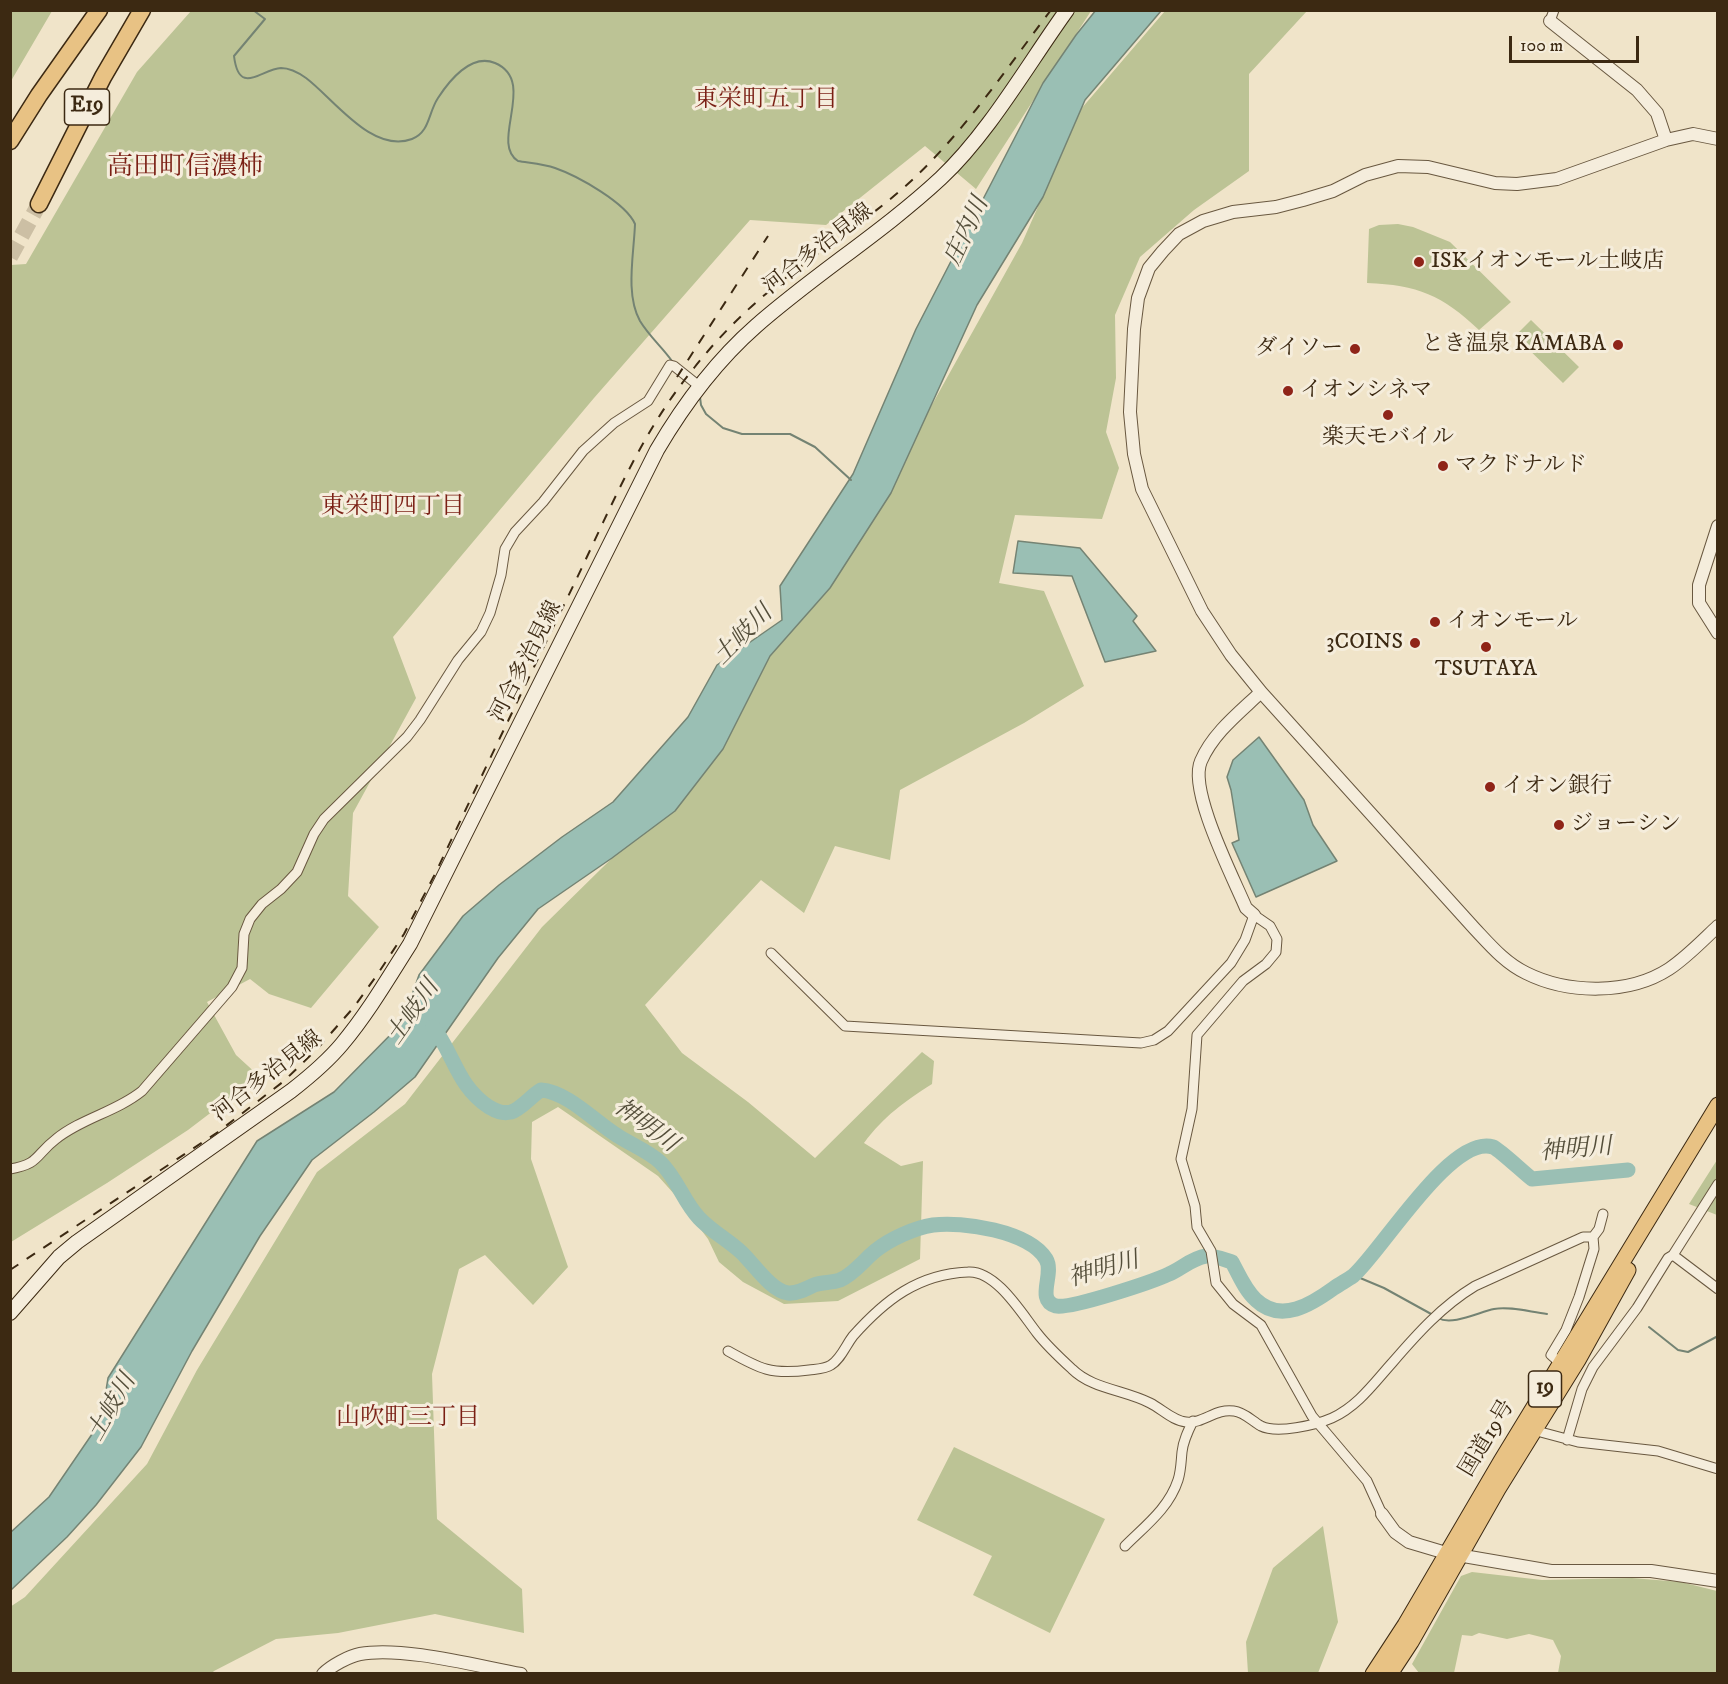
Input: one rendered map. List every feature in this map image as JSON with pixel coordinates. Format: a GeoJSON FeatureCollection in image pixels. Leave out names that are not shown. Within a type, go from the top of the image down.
{"type":"FeatureCollection","features":[{"type":"Feature","properties":{"kind":"highway","name":"E19"},"geometry":{"type":"LineString","coordinates":[[10,141],[99,10]]}},
{"type":"Feature","properties":{"kind":"highway","name":"E19"},"geometry":{"type":"LineString","coordinates":[[39,204],[99,86],[142,11]]}},
{"type":"Feature","properties":{"kind":"highway","name":"国道19号"},"geometry":{"type":"LineString","coordinates":[[1373,1674],[1453,1554],[1528,1428],[1561,1364],[1718,1105]]}},
{"type":"Feature","properties":{"kind":"highway","name":"国道19号"},"geometry":{"type":"LineString","coordinates":[[1528,1428],[1578,1360],[1637,1255],[1718,1121]]}},
{"type":"Feature","properties":{"kind":"highway","name":"国道19号"},"geometry":{"type":"LineString","coordinates":[[1390,1674],[1411,1642],[1453,1554]]}},
{"type":"Feature","properties":{"kind":"main road","name":"河合多治見線"},"geometry":{"type":"LineString","coordinates":[[10,1313],[59,1257],[291,1091],[315,1072],[349,1035],[410,944],[657,450],[678,414],[725,357],[756,327],[943,176],[980,134],[1067,10]]}},
{"type":"Feature","properties":{"kind":"main road"},"geometry":{"type":"LineString","coordinates":[[1396,1674],[1402,1666],[1411,1642]]}},
{"type":"Feature","properties":{"kind":"street"},"geometry":{"type":"LineString","coordinates":[[1552,16],[1637,90],[1657,113],[1666,140]]}},
{"type":"Feature","properties":{"kind":"street"},"geometry":{"type":"LineString","coordinates":[[1718,139],[1693,134],[1666,140],[1557,179],[1517,184],[1495,183],[1428,167],[1398,166],[1365,175],[1333,191],[1303,200],[1276,207],[1233,212],[1203,220],[1179,234],[1149,268],[1138,298],[1134,329],[1130,412],[1134,454],[1142,489],[1203,611],[1231,655],[1261,692],[1503,958],[1524,973],[1546,982],[1568,986],[1610,988],[1642,982],[1668,969],[1718,926]]}},
{"type":"Feature","properties":{"kind":"street"},"geometry":{"type":"LineString","coordinates":[[10,1170],[26,1167],[35,1162],[54,1140],[142,1091],[232,987],[242,968],[244,934],[250,919],[262,904],[297,872],[314,834],[324,819],[407,737],[458,660],[481,632],[490,613],[501,575],[505,549],[515,532],[543,502],[583,451],[614,423],[648,401],[670,365],[699,386]]}},
{"type":"Feature","properties":{"kind":"street"},"geometry":{"type":"LineString","coordinates":[[1718,526],[1699,585],[1699,603],[1718,633]]}},
{"type":"Feature","properties":{"kind":"street"},"geometry":{"type":"LineString","coordinates":[[1261,692],[1210,743],[1199,763],[1198,782],[1202,802],[1246,908],[1270,926],[1277,939],[1276,952],[1266,964],[1243,981],[1197,1035],[1192,1108],[1181,1158],[1195,1206],[1197,1227],[1211,1251],[1216,1283],[1233,1304],[1261,1325],[1318,1423],[1367,1481],[1382,1514],[1395,1532],[1410,1542],[1453,1554],[1551,1571],[1651,1571],[1718,1581]]}},
{"type":"Feature","properties":{"kind":"street"},"geometry":{"type":"LineString","coordinates":[[771,953],[845,1026],[1140,1043],[1154,1040],[1168,1031],[1231,963],[1245,940],[1254,915]]}},
{"type":"Feature","properties":{"kind":"street"},"geometry":{"type":"LineString","coordinates":[[1567,1440],[1582,1389],[1593,1367],[1636,1308],[1661,1267],[1673,1255],[1713,1188],[1718,1184]]}},
{"type":"Feature","properties":{"kind":"street"},"geometry":{"type":"LineString","coordinates":[[1561,1364],[1551,1355],[1566,1330],[1590,1266],[1594,1249],[1593,1237],[1599,1229],[1603,1214]]}},
{"type":"Feature","properties":{"kind":"street"},"geometry":{"type":"LineString","coordinates":[[728,1351],[751,1364],[771,1371],[784,1373],[823,1368],[832,1364],[862,1327],[898,1293],[924,1280],[970,1271],[981,1273],[998,1285],[1037,1333],[1073,1371],[1086,1381],[1148,1402],[1174,1418],[1186,1422],[1203,1419],[1224,1409],[1239,1412],[1269,1429],[1295,1428],[1332,1418],[1353,1406],[1429,1323],[1461,1294],[1583,1237],[1593,1237]]}},
{"type":"Feature","properties":{"kind":"street"},"geometry":{"type":"LineString","coordinates":[[1673,1255],[1718,1289]]}},
{"type":"Feature","properties":{"kind":"street"},"geometry":{"type":"LineString","coordinates":[[1125,1546],[1163,1509],[1171,1498],[1181,1468],[1186,1436],[1193,1421]]}},
{"type":"Feature","properties":{"kind":"street"},"geometry":{"type":"LineString","coordinates":[[1528,1428],[1567,1440],[1658,1451],[1718,1469]]}},
{"type":"Feature","properties":{"kind":"street"},"geometry":{"type":"LineString","coordinates":[[323,1674],[358,1654],[389,1653],[521,1674]]}},
{"type":"Feature","properties":{"kind":"green space"},"geometry":{"type":"Polygon","coordinates":[[[10,11],[52,11],[11,81],[10,11]]]}},
{"type":"Feature","properties":{"kind":"green space"},"geometry":{"type":"Polygon","coordinates":[[[191,11],[1091,11],[976,189],[925,146],[826,225],[750,220],[594,398],[393,637],[416,698],[353,813],[348,896],[379,927],[311,1008],[269,994],[250,979],[207,1002],[236,1055],[259,1076],[188,1130],[11,1242],[11,265],[26,264],[137,72],[191,11]]]}},
{"type":"Feature","properties":{"kind":"green space"},"geometry":{"type":"Polygon","coordinates":[[[1165,11],[1307,11],[1249,74],[1249,171],[1194,210],[1140,257],[1115,315],[1116,378],[1106,432],[1119,468],[1102,519],[1015,515],[999,583],[1044,591],[1084,686],[1024,723],[900,790],[890,860],[835,846],[804,913],[761,880],[645,1005],[682,1053],[748,1102],[815,1158],[922,1052],[934,1061],[932,1084],[895,1110],[864,1143],[901,1166],[923,1161],[920,1259],[838,1301],[784,1304],[743,1282],[719,1262],[708,1239],[658,1176],[558,1107],[532,1122],[531,1159],[568,1267],[533,1305],[485,1255],[459,1269],[432,1374],[437,1519],[522,1589],[524,1633],[435,1614],[338,1633],[276,1639],[212,1673],[11,1673],[10,1607],[25,1597],[147,1464],[197,1370],[317,1172],[405,1104],[542,927],[723,749],[770,656],[830,588],[1022,243],[1081,109],[1165,11]]]}},
{"type":"Feature","properties":{"kind":"green space","name":"ISKイオンモール土岐店"},"geometry":{"type":"Polygon","coordinates":[[[1398,224],[1413,227],[1450,242],[1511,302],[1479,330],[1453,308],[1428,294],[1401,286],[1367,283],[1369,229],[1379,225],[1398,224]]]}},
{"type":"Feature","properties":{"kind":"green space"},"geometry":{"type":"Polygon","coordinates":[[[1531,320],[1579,367],[1563,383],[1515,336],[1531,320]]]}},
{"type":"Feature","properties":{"kind":"green space"},"geometry":{"type":"Polygon","coordinates":[[[1717,1160],[1717,1215],[1689,1204],[1717,1160]]]}},
{"type":"Feature","properties":{"kind":"green space"},"geometry":{"type":"Polygon","coordinates":[[[954,1447],[1105,1519],[1050,1633],[973,1595],[992,1556],[917,1520],[954,1447]]]}},
{"type":"Feature","properties":{"kind":"green space"},"geometry":{"type":"Polygon","coordinates":[[[1323,1526],[1338,1622],[1318,1673],[1248,1673],[1246,1642],[1273,1568],[1323,1526]]]}},
{"type":"Feature","properties":{"kind":"green space"},"geometry":{"type":"Polygon","coordinates":[[[1472,1572],[1542,1580],[1632,1578],[1681,1582],[1717,1591],[1717,1673],[1558,1673],[1561,1656],[1553,1640],[1529,1634],[1507,1639],[1479,1633],[1472,1636],[1462,1635],[1454,1673],[1419,1673],[1412,1664],[1461,1576],[1472,1572]]]}},
{"type":"Feature","properties":{"kind":"water"},"geometry":{"type":"Polygon","coordinates":[[[1096,10],[1161,11],[1085,100],[1043,197],[977,305],[891,493],[830,588],[770,656],[723,749],[675,811],[538,909],[498,958],[415,1077],[312,1160],[260,1236],[192,1351],[141,1447],[96,1505],[67,1537],[11,1590],[11,1532],[49,1497],[101,1421],[108,1378],[257,1141],[334,1092],[402,1023],[419,975],[463,916],[562,837],[613,802],[688,717],[717,665],[782,620],[780,586],[853,474],[916,329],[1043,83],[1096,10]]]}},
{"type":"Feature","properties":{"kind":"water"},"geometry":{"type":"Polygon","coordinates":[[[1018,541],[1080,548],[1137,616],[1133,621],[1156,651],[1105,662],[1072,576],[1013,573],[1018,541]]]}},
{"type":"Feature","properties":{"kind":"water"},"geometry":{"type":"Polygon","coordinates":[[[1259,737],[1304,800],[1313,825],[1337,861],[1256,897],[1232,843],[1239,840],[1227,777],[1233,760],[1259,737]]]}},
{"type":"Feature","properties":{"kind":"waterway"},"geometry":{"type":"LineString","coordinates":[[253,10],[265,19],[234,56],[241,75],[252,78],[281,68],[294,71],[317,87],[354,122],[382,139],[397,142],[418,136],[426,127],[443,91],[469,65],[486,61],[495,63],[507,72],[513,83],[514,97],[509,127],[510,152],[518,161],[551,167],[576,177],[612,199],[630,216],[635,224],[632,261],[635,310],[640,321],[672,361]]}},
{"type":"Feature","properties":{"kind":"waterway"},"geometry":{"type":"LineString","coordinates":[[700,397],[706,414],[723,428],[742,434],[790,434],[815,447],[851,480]]}},
{"type":"Feature","properties":{"kind":"waterway","name":"神明川"},"geometry":{"type":"LineString","coordinates":[[433,1027],[463,1080],[478,1099],[489,1107],[505,1113],[518,1108],[541,1090],[561,1096],[581,1108],[609,1130],[660,1162],[699,1218],[741,1252],[769,1282],[788,1293],[840,1280],[895,1238],[926,1226],[945,1224],[994,1230],[1025,1241],[1037,1249],[1048,1265],[1047,1298],[1056,1306],[1078,1303],[1130,1288],[1169,1274],[1196,1259],[1209,1256],[1232,1262],[1242,1282],[1256,1300],[1266,1307],[1286,1311],[1316,1300],[1353,1276],[1438,1176],[1457,1158],[1476,1148],[1493,1147],[1532,1179],[1628,1170]]}},
{"type":"Feature","properties":{"kind":"waterway"},"geometry":{"type":"LineString","coordinates":[[1353,1275],[1384,1288],[1433,1315]]}},
{"type":"Feature","properties":{"kind":"waterway"},"geometry":{"type":"LineString","coordinates":[[1438,1318],[1458,1319],[1500,1308],[1547,1314]]}},
{"type":"Feature","properties":{"kind":"waterway"},"geometry":{"type":"LineString","coordinates":[[1649,1327],[1678,1350],[1688,1352],[1718,1336]]}},
{"type":"Feature","properties":{"kind":"tunnel"},"geometry":{"type":"LineString","coordinates":[[10,257],[39,204]]}},
{"type":"Feature","properties":{"kind":"railway"},"geometry":{"type":"LineString","coordinates":[[10,1270],[218,1132],[284,1081],[318,1048],[354,1007],[404,934],[436,872],[615,497],[643,444],[675,392],[717,341],[754,304],[882,206],[930,162],[984,99],[1051,10]]}},
{"type":"Feature","properties":{"kind":"railway"},"geometry":{"type":"LineString","coordinates":[[677,377],[768,236]]}},
{"type":"Feature","properties":{"kind":"place","name":"ISKイオンモール土岐店"},"geometry":{"type":"Point","coordinates":[1419,262]}},
{"type":"Feature","properties":{"kind":"place","name":"とき温泉 KAMABA"},"geometry":{"type":"Point","coordinates":[1618,345]}},
{"type":"Feature","properties":{"kind":"place","name":"ダイソー"},"geometry":{"type":"Point","coordinates":[1355,349]}},
{"type":"Feature","properties":{"kind":"place","name":"イオンシネマ"},"geometry":{"type":"Point","coordinates":[1288,391]}},
{"type":"Feature","properties":{"kind":"place","name":"楽天モバイル"},"geometry":{"type":"Point","coordinates":[1388,415]}},
{"type":"Feature","properties":{"kind":"place","name":"マクドナルド"},"geometry":{"type":"Point","coordinates":[1443,466]}},
{"type":"Feature","properties":{"kind":"place","name":"イオンモール"},"geometry":{"type":"Point","coordinates":[1435,622]}},
{"type":"Feature","properties":{"kind":"place","name":"3COINS"},"geometry":{"type":"Point","coordinates":[1415,643]}},
{"type":"Feature","properties":{"kind":"place","name":"TSUTAYA"},"geometry":{"type":"Point","coordinates":[1486,647]}},
{"type":"Feature","properties":{"kind":"place","name":"イオン銀行"},"geometry":{"type":"Point","coordinates":[1490,787]}},
{"type":"Feature","properties":{"kind":"place","name":"ジョーシン"},"geometry":{"type":"Point","coordinates":[1559,825]}},
{"type":"Feature","properties":{"kind":"district","name":"東栄町五丁目"},"geometry":{"type":"Point","coordinates":[766,101]}},
{"type":"Feature","properties":{"kind":"district","name":"高田町信濃柿"},"geometry":{"type":"Point","coordinates":[185,169]}},
{"type":"Feature","properties":{"kind":"district","name":"東栄町四丁目"},"geometry":{"type":"Point","coordinates":[393,508]}},
{"type":"Feature","properties":{"kind":"district","name":"山吹町三丁目"},"geometry":{"type":"Point","coordinates":[408,1419]}},
{"type":"Feature","properties":{"kind":"water label","name":"庄内川"},"geometry":{"type":"Point","coordinates":[968,232]}},
{"type":"Feature","properties":{"kind":"water label","name":"土岐川"},"geometry":{"type":"Point","coordinates":[744,636]}},
{"type":"Feature","properties":{"kind":"water label","name":"土岐川"},"geometry":{"type":"Point","coordinates":[414,1013]}},
{"type":"Feature","properties":{"kind":"water label","name":"土岐川"},"geometry":{"type":"Point","coordinates":[113,1408]}}]}
